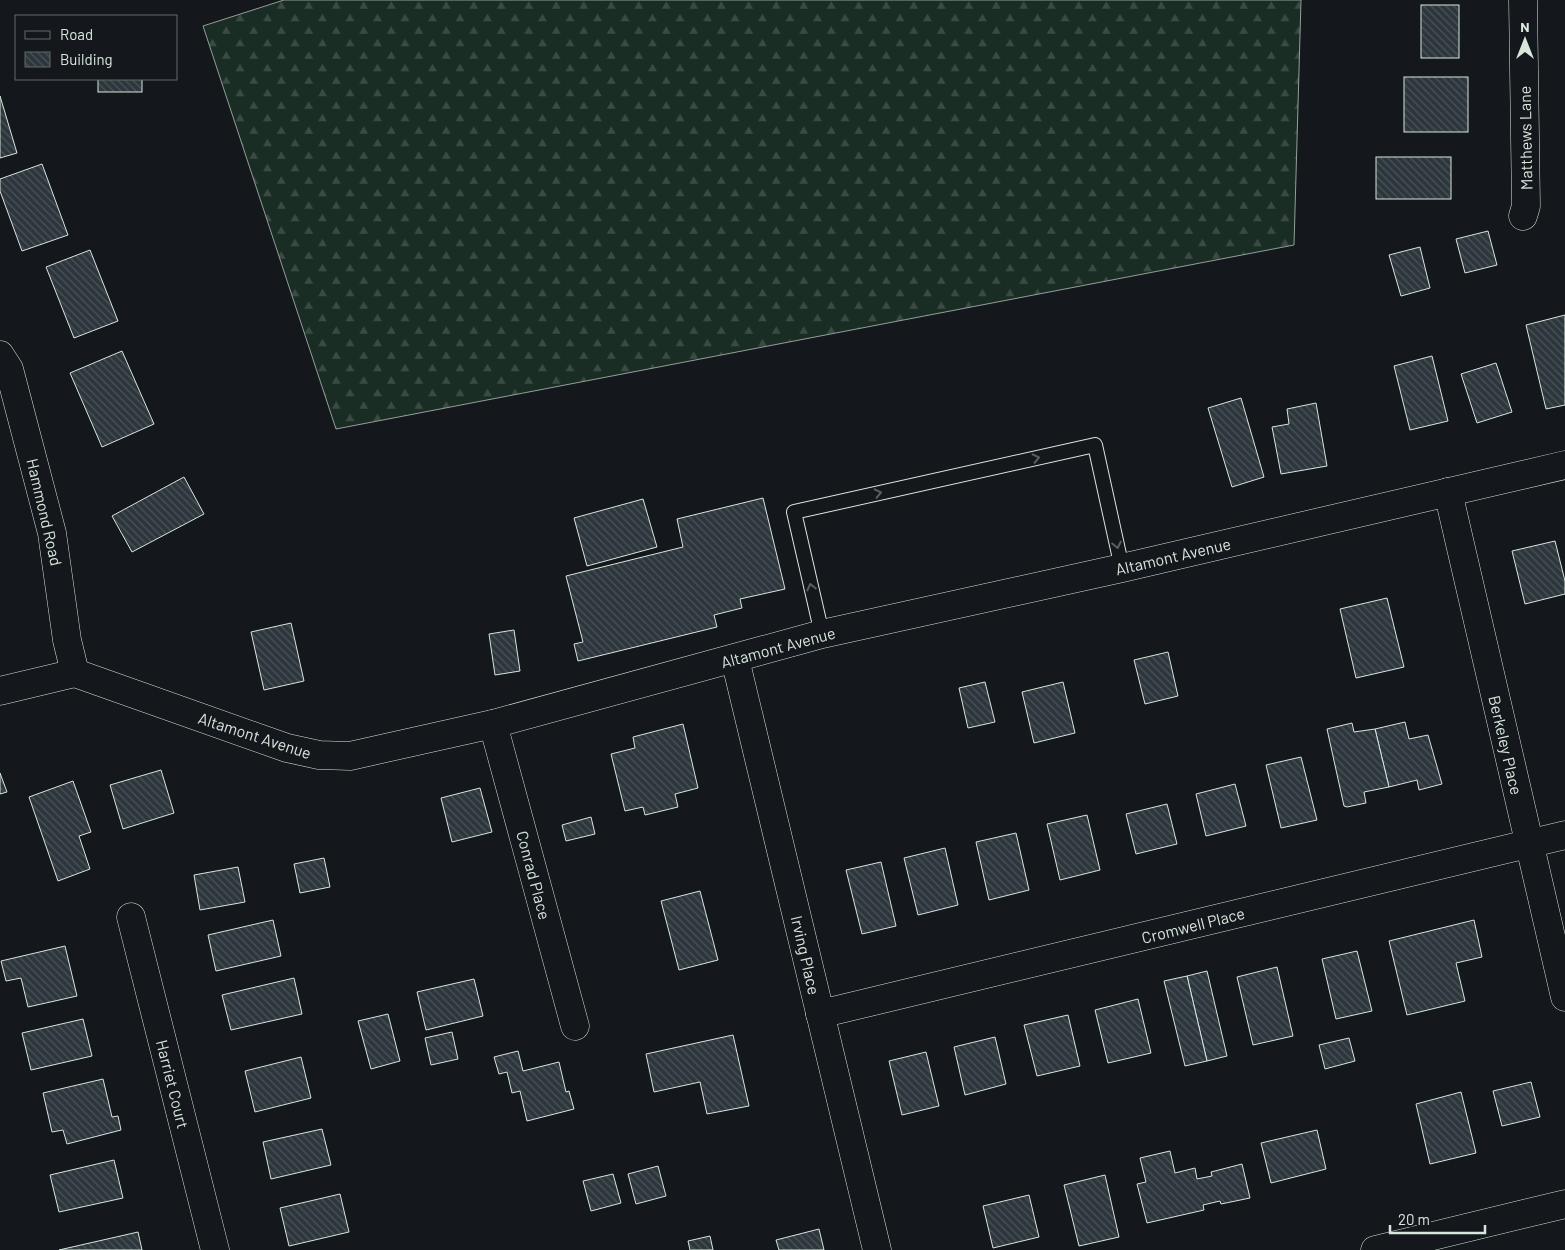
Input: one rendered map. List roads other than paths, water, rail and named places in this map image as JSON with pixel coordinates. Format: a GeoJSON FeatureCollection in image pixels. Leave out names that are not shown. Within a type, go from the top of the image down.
{"type":"FeatureCollection","features":[{"type":"Feature","properties":{"kind":"street","name":"Matthews Lane"},"geometry":{"type":"LineString","coordinates":[[1523,0],[1526,206],[1523,216]]}},
{"type":"Feature","properties":{"kind":"street","name":"Hammond Road"},"geometry":{"type":"LineString","coordinates":[[0,355],[9,369],[52,533],[67,640],[75,674]]}},
{"type":"Feature","properties":{"kind":"street","name":"Altamont Avenue"},"geometry":{"type":"LineString","coordinates":[[75,674],[287,748],[319,755],[350,756],[493,724],[822,634],[1122,568],[1565,464]]}},
{"type":"Feature","properties":{"kind":"street","name":"Berkeley Place"},"geometry":{"type":"LineString","coordinates":[[1448,492],[1528,844],[1565,997]]}},
{"type":"Feature","properties":{"kind":"street","name":"Irving Place"},"geometry":{"type":"LineString","coordinates":[[735,659],[877,1250]]}},
{"type":"Feature","properties":{"kind":"street"},"geometry":{"type":"LineString","coordinates":[[0,692],[75,674]]}},
{"type":"Feature","properties":{"kind":"street","name":"Conrad Place"},"geometry":{"type":"LineString","coordinates":[[493,724],[575,1026]]}},
{"type":"Feature","properties":{"kind":"street","name":"Cromwell Place"},"geometry":{"type":"LineString","coordinates":[[820,1014],[1565,835]]}},
{"type":"Feature","properties":{"kind":"street","name":"Harriet Court"},"geometry":{"type":"LineString","coordinates":[[131,917],[215,1250]]}},
{"type":"Feature","properties":{"kind":"street"},"geometry":{"type":"LineString","coordinates":[[1375,1250],[1565,1204]]}},
{"type":"Feature","properties":{"kind":"lane"},"geometry":{"type":"LineString","coordinates":[[822,634],[794,512],[1095,445],[1122,568]]}}]}
